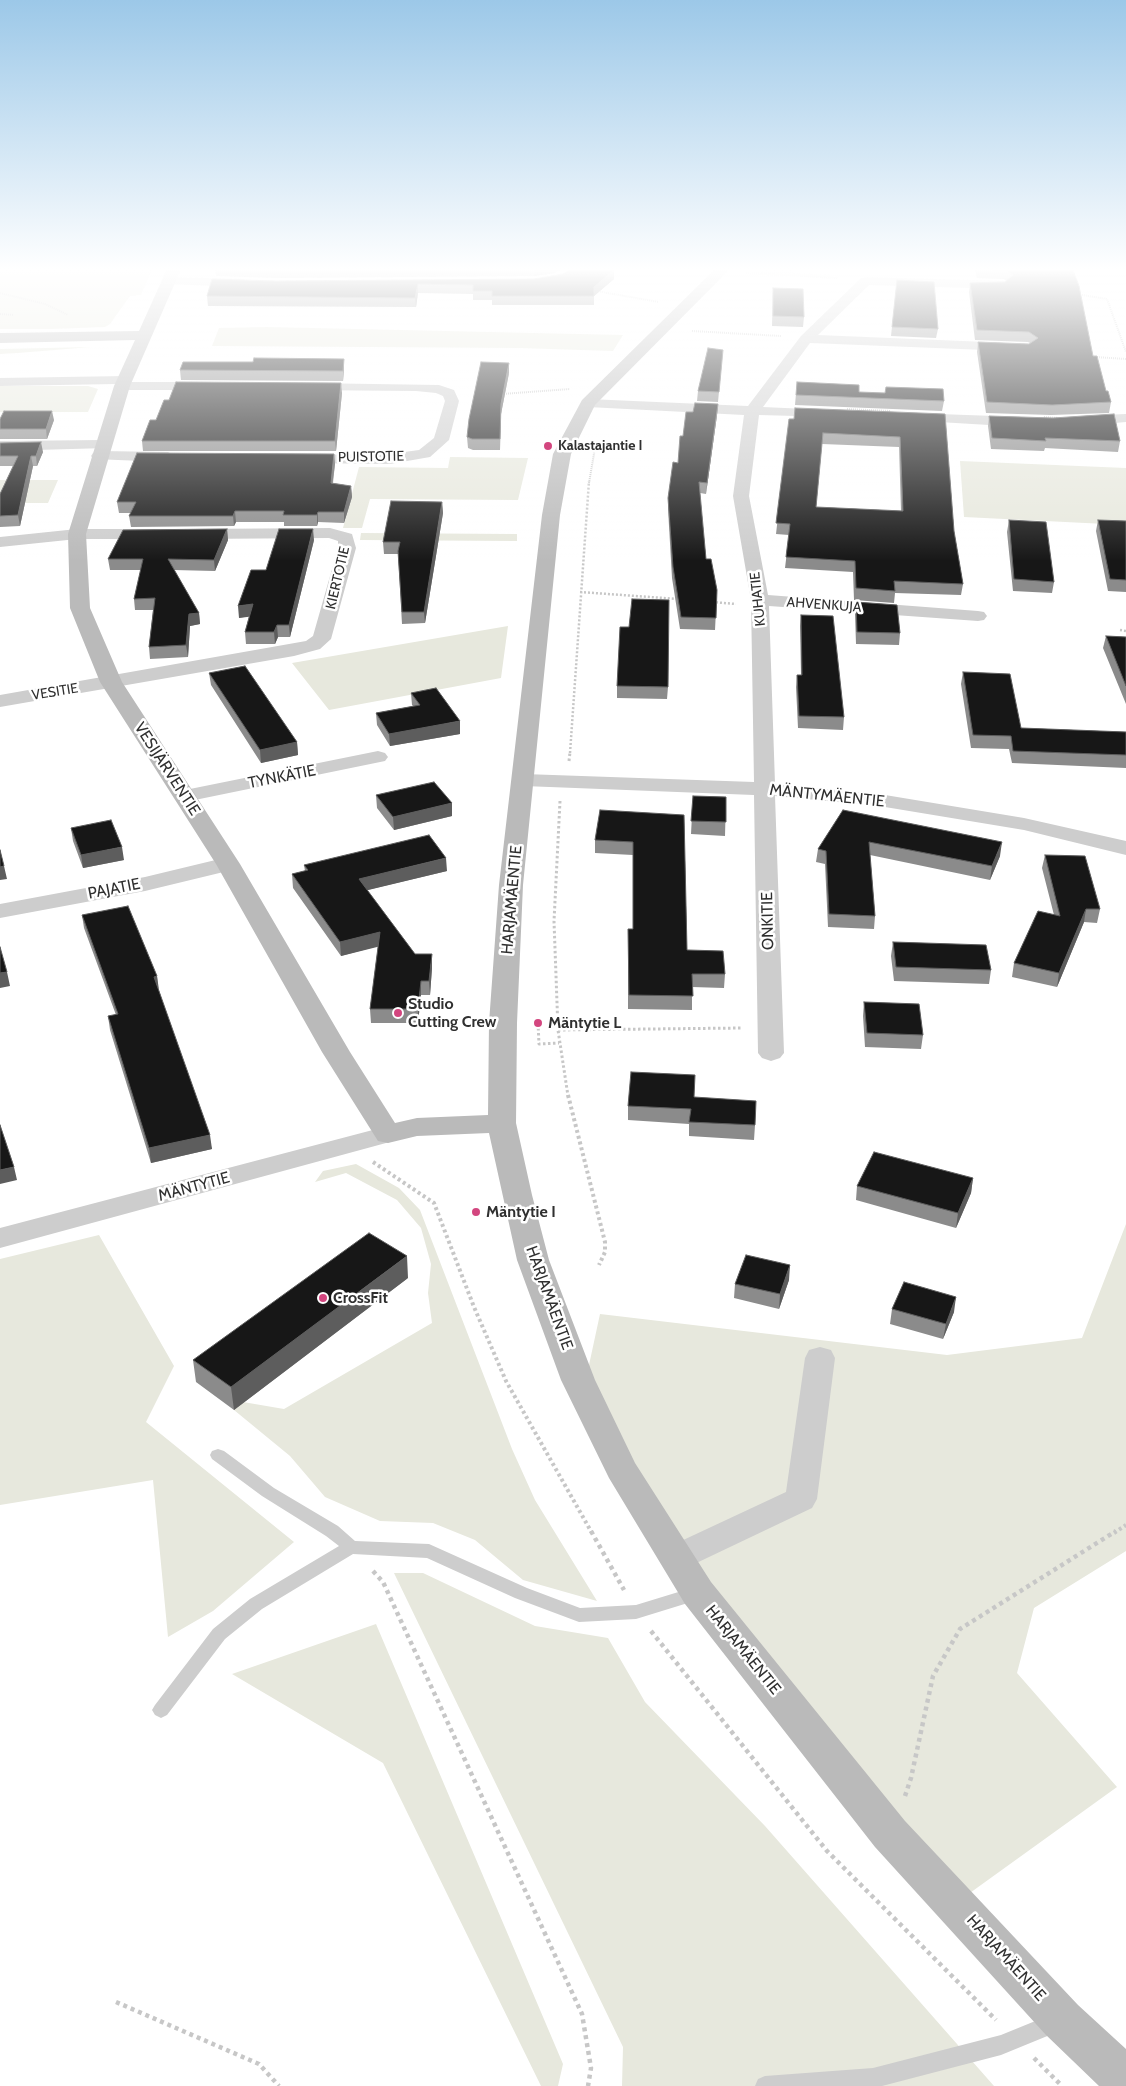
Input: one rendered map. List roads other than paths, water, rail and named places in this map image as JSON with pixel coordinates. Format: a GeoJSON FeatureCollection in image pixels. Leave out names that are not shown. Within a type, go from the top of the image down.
{"type":"FeatureCollection","features":[{"type":"Feature","properties":{"kind":"street","name":"VESIJÄRVENTIE"},"geometry":{"type":"LineString","coordinates":[[131,366],[101,451],[77,534],[80,608],[110,682],[186,796],[228,864],[336,1052],[388,1134]]}},
{"type":"Feature","properties":{"kind":"street","name":"HARJAMÄENTIE"},"geometry":{"type":"LineString","coordinates":[[634,366],[570,433],[562,454],[551,515],[524,780],[511,885],[503,1023],[502,1123],[533,1260],[578,1380],[621,1469],[698,1593],[890,1834],[1062,2020],[1126,2080]]}},
{"type":"Feature","properties":{"kind":"street"},"geometry":{"type":"LineString","coordinates":[[752,410],[785,366]]}},
{"type":"Feature","properties":{"kind":"street"},"geometry":{"type":"LineString","coordinates":[[0,382],[220,386]]}},
{"type":"Feature","properties":{"kind":"street","name":"PUISTOTIE"},"geometry":{"type":"LineString","coordinates":[[283,458],[390,459],[424,454],[441,440],[452,401],[449,393],[439,389],[416,387],[289,387]]}},
{"type":"Feature","properties":{"kind":"street"},"geometry":{"type":"LineString","coordinates":[[601,399],[752,410],[840,414]]}},
{"type":"Feature","properties":{"kind":"street","name":"KUHATIE"},"geometry":{"type":"LineString","coordinates":[[752,410],[741,496],[760,600],[764,790]]}},
{"type":"Feature","properties":{"kind":"street"},"geometry":{"type":"LineString","coordinates":[[898,417],[1042,422]]}},
{"type":"Feature","properties":{"kind":"street"},"geometry":{"type":"LineString","coordinates":[[1069,422],[1126,418]]}},
{"type":"Feature","properties":{"kind":"street"},"geometry":{"type":"LineString","coordinates":[[0,446],[186,457]]}},
{"type":"Feature","properties":{"kind":"street","name":"KIERTOTIE"},"geometry":{"type":"LineString","coordinates":[[77,534],[330,533],[346,538],[347,548],[325,630],[322,639],[314,645],[110,682]]}},
{"type":"Feature","properties":{"kind":"street"},"geometry":{"type":"LineString","coordinates":[[0,542],[77,534]]}},
{"type":"Feature","properties":{"kind":"street","name":"AHVENKUJA"},"geometry":{"type":"LineString","coordinates":[[760,600],[978,616]]}},
{"type":"Feature","properties":{"kind":"street","name":"VESITIE"},"geometry":{"type":"LineString","coordinates":[[0,701],[110,682]]}},
{"type":"Feature","properties":{"kind":"street","name":"TYNKÄTIE"},"geometry":{"type":"LineString","coordinates":[[186,796],[378,757]]}},
{"type":"Feature","properties":{"kind":"street","name":"MÄNTYMÄENTIE"},"geometry":{"type":"LineString","coordinates":[[524,780],[764,790],[879,800],[1024,824],[1126,848]]}},
{"type":"Feature","properties":{"kind":"street","name":"ONKITIE"},"geometry":{"type":"LineString","coordinates":[[764,790],[771,1053]]}},
{"type":"Feature","properties":{"kind":"street","name":"PAJATIE"},"geometry":{"type":"LineString","coordinates":[[0,911],[145,884],[228,864]]}},
{"type":"Feature","properties":{"kind":"street"},"geometry":{"type":"LineString","coordinates":[[388,1134],[417,1127],[502,1123]]}},
{"type":"Feature","properties":{"kind":"street","name":"MÄNTYTIE"},"geometry":{"type":"LineString","coordinates":[[0,1238],[361,1143],[388,1134]]}},
{"type":"Feature","properties":{"kind":"street"},"geometry":{"type":"LineString","coordinates":[[676,1558],[801,1499],[820,1358]]}},
{"type":"Feature","properties":{"kind":"lane"},"geometry":{"type":"LineString","coordinates":[[218,1455],[268,1492],[332,1531],[351,1547]]}},
{"type":"Feature","properties":{"kind":"lane"},"geometry":{"type":"LineString","coordinates":[[161,1710],[219,1634],[256,1604],[351,1547],[429,1551],[521,1593],[579,1614],[636,1612],[698,1593]]}},
{"type":"Feature","properties":{"kind":"lane"},"geometry":{"type":"LineString","coordinates":[[765,2086],[873,2078],[1001,2045],[1014,2038],[1062,2020]]}},
{"type":"Feature","properties":{"kind":"place","name":"Kalastajantie I"},"geometry":{"type":"Point","coordinates":[548,446]}},
{"type":"Feature","properties":{"kind":"place","name":"Studio Cutting Crew"},"geometry":{"type":"Point","coordinates":[398,1013]}},
{"type":"Feature","properties":{"kind":"place","name":"Mäntytie L"},"geometry":{"type":"Point","coordinates":[538,1023]}},
{"type":"Feature","properties":{"kind":"place","name":"Mäntytie I"},"geometry":{"type":"Point","coordinates":[476,1212]}},
{"type":"Feature","properties":{"kind":"place","name":"CrossFit"},"geometry":{"type":"Point","coordinates":[323,1298]}}]}
